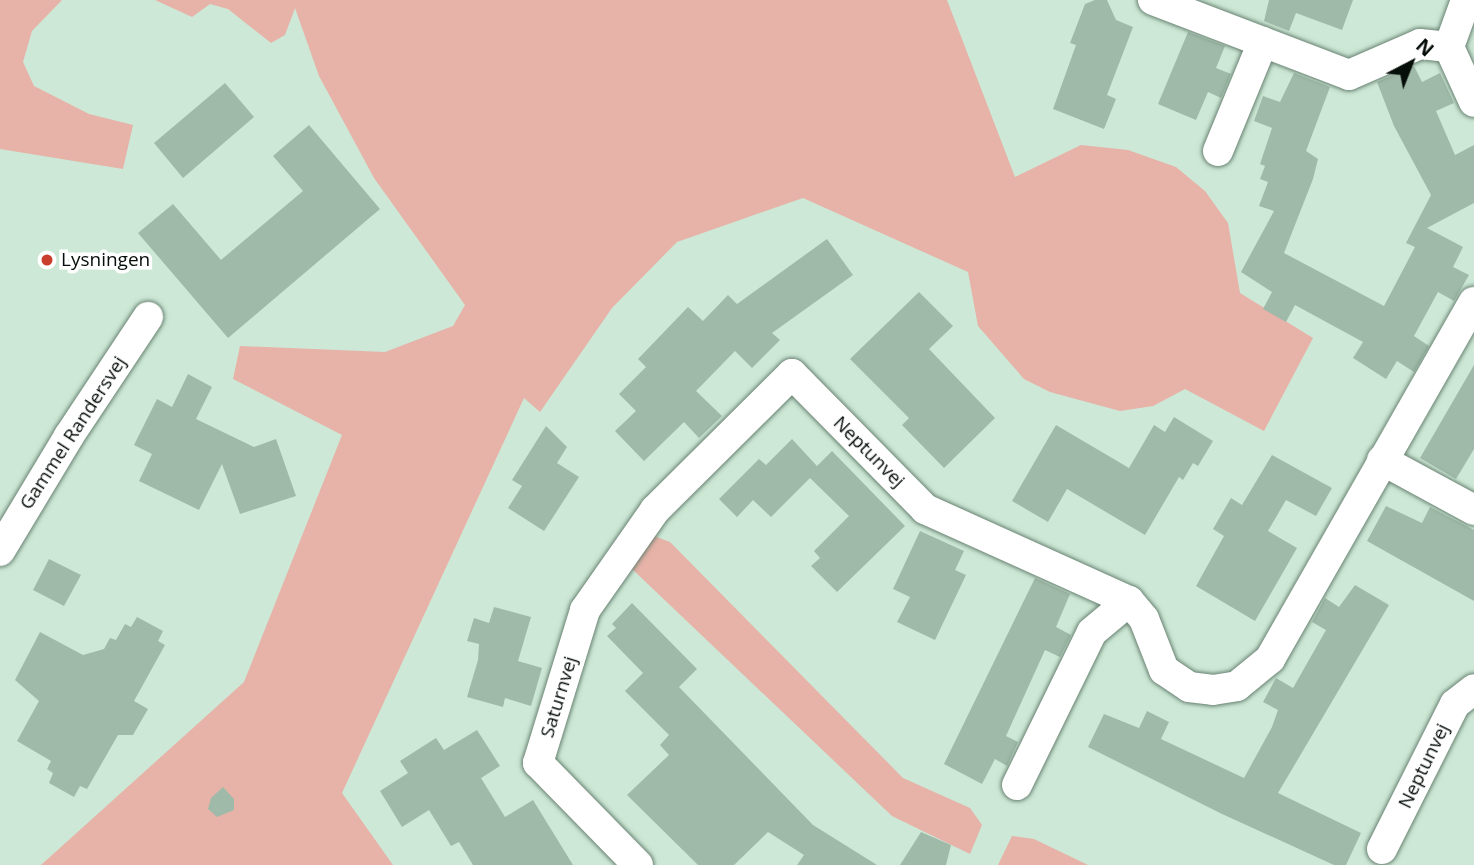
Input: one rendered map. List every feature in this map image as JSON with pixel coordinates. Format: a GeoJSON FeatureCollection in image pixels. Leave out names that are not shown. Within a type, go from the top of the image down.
{"type":"FeatureCollection","features":[{"type":"Feature","properties":{"kind":"street"},"geometry":{"type":"LineString","coordinates":[[1153,0],[1349,75],[1420,44],[1449,47]]}},
{"type":"Feature","properties":{"kind":"street"},"geometry":{"type":"LineString","coordinates":[[1466,0],[1449,47],[1474,102]]}},
{"type":"Feature","properties":{"kind":"street"},"geometry":{"type":"LineString","coordinates":[[1218,151],[1263,42]]}},
{"type":"Feature","properties":{"kind":"street"},"geometry":{"type":"LineString","coordinates":[[1017,785],[1092,632],[1129,601],[1144,619],[1164,670],[1189,687],[1213,690],[1237,686],[1270,659],[1474,302]]}},
{"type":"Feature","properties":{"kind":"street","name":"Gammel Randersvej"},"geometry":{"type":"LineString","coordinates":[[0,551],[69,436],[148,317]]}},
{"type":"Feature","properties":{"kind":"street","name":"Neptunvej"},"geometry":{"type":"LineString","coordinates":[[655,510],[792,374],[925,509],[1129,601]]}},
{"type":"Feature","properties":{"kind":"street"},"geometry":{"type":"LineString","coordinates":[[1382,460],[1474,510]]}},
{"type":"Feature","properties":{"kind":"street","name":"Saturnvej"},"geometry":{"type":"LineString","coordinates":[[638,865],[538,763],[585,610],[655,510]]}},
{"type":"Feature","properties":{"kind":"street","name":"Neptunvej"},"geometry":{"type":"LineString","coordinates":[[1382,849],[1454,704],[1474,689]]}},
{"type":"Feature","properties":{"kind":"shaded area"},"geometry":{"type":"Polygon","coordinates":[[[0,0],[62,0],[32,31],[23,62],[34,86],[89,114],[133,125],[123,169],[0,149],[0,0]]]}},
{"type":"Feature","properties":{"kind":"shaded area"},"geometry":{"type":"Polygon","coordinates":[[[155,0],[947,0],[1015,177],[1081,145],[1128,150],[1176,167],[1205,191],[1228,223],[1240,293],[1313,338],[1264,431],[1185,389],[1153,406],[1120,411],[1050,392],[1024,379],[978,326],[968,272],[803,198],[677,242],[612,308],[540,412],[524,398],[342,793],[393,865],[41,865],[244,682],[342,435],[233,379],[240,346],[385,352],[453,326],[465,305],[374,178],[319,76],[295,8],[285,35],[271,43],[228,9],[210,4],[192,17],[155,0]]]}},
{"type":"Feature","properties":{"kind":"shaded area"},"geometry":{"type":"Polygon","coordinates":[[[654,536],[670,542],[903,778],[970,808],[982,825],[970,854],[892,816],[631,568],[654,536]]]}},
{"type":"Feature","properties":{"kind":"shaded area"},"geometry":{"type":"Polygon","coordinates":[[[1012,836],[1034,839],[1088,865],[998,865],[1012,836]]]}},
{"type":"Feature","properties":{"kind":"building"},"geometry":{"type":"Polygon","coordinates":[[[1095,0],[1107,0],[1116,20],[1133,27],[1107,95],[1116,99],[1104,129],[1053,109],[1076,45],[1070,43],[1085,4],[1095,0]]]}},
{"type":"Feature","properties":{"kind":"building"},"geometry":{"type":"Polygon","coordinates":[[[1269,0],[1353,0],[1342,30],[1296,13],[1289,31],[1264,21],[1269,0]]]}},
{"type":"Feature","properties":{"kind":"building"},"geometry":{"type":"Polygon","coordinates":[[[1188,32],[1225,46],[1216,68],[1231,74],[1221,98],[1208,92],[1196,120],[1158,104],[1188,32]]]}},
{"type":"Feature","properties":{"kind":"building"},"geometry":{"type":"Polygon","coordinates":[[[1414,66],[1422,82],[1440,73],[1454,103],[1436,111],[1455,155],[1474,145],[1474,203],[1427,228],[1463,247],[1453,267],[1469,275],[1454,301],[1438,292],[1414,336],[1429,346],[1414,372],[1397,361],[1386,379],[1353,358],[1363,342],[1295,305],[1286,322],[1263,309],[1272,292],[1241,272],[1274,211],[1259,206],[1268,182],[1260,179],[1265,166],[1260,164],[1272,128],[1254,121],[1263,96],[1280,102],[1294,73],[1330,87],[1306,151],[1318,159],[1313,179],[1284,253],[1384,306],[1415,247],[1406,243],[1431,195],[1394,126],[1377,82],[1414,66]]]}},
{"type":"Feature","properties":{"kind":"building"},"geometry":{"type":"Polygon","coordinates":[[[225,83],[254,117],[183,178],[154,143],[225,83]]]}},
{"type":"Feature","properties":{"kind":"building"},"geometry":{"type":"Polygon","coordinates":[[[309,125],[380,209],[228,338],[138,233],[173,204],[221,260],[303,191],[273,156],[309,125]]]}},
{"type":"Feature","properties":{"kind":"building"},"geometry":{"type":"Polygon","coordinates":[[[827,239],[853,275],[772,333],[780,340],[752,368],[735,351],[696,391],[722,416],[699,438],[684,422],[644,461],[615,431],[636,411],[619,394],[646,367],[638,359],[688,307],[703,321],[728,295],[737,304],[827,239]]]}},
{"type":"Feature","properties":{"kind":"building"},"geometry":{"type":"Polygon","coordinates":[[[919,292],[953,326],[929,349],[995,418],[944,468],[902,425],[909,418],[850,359],[919,292]]]}},
{"type":"Feature","properties":{"kind":"building"},"geometry":{"type":"Polygon","coordinates":[[[1474,365],[1474,449],[1456,479],[1420,458],[1474,365]]]}},
{"type":"Feature","properties":{"kind":"building"},"geometry":{"type":"Polygon","coordinates":[[[188,374],[212,387],[196,419],[254,447],[276,439],[296,496],[240,514],[222,464],[199,510],[139,481],[152,454],[134,445],[157,399],[172,407],[188,374]]]}},
{"type":"Feature","properties":{"kind":"building"},"geometry":{"type":"Polygon","coordinates":[[[1174,417],[1213,441],[1198,466],[1193,463],[1183,480],[1179,477],[1145,535],[1067,489],[1048,522],[1012,501],[1056,425],[1129,468],[1154,425],[1165,432],[1174,417]]]}},
{"type":"Feature","properties":{"kind":"building"},"geometry":{"type":"Polygon","coordinates":[[[546,426],[567,447],[557,463],[579,477],[544,531],[508,508],[522,486],[512,480],[546,426]]]}},
{"type":"Feature","properties":{"kind":"building"},"geometry":{"type":"Polygon","coordinates":[[[792,439],[817,466],[832,451],[905,526],[837,592],[811,566],[820,558],[814,551],[849,516],[810,478],[771,517],[753,500],[737,517],[719,499],[759,459],[766,465],[792,439]]]}},
{"type":"Feature","properties":{"kind":"building"},"geometry":{"type":"Polygon","coordinates":[[[1272,455],[1332,488],[1316,516],[1286,500],[1268,531],[1297,548],[1255,621],[1196,586],[1224,536],[1213,529],[1231,498],[1242,505],[1272,455]]]}},
{"type":"Feature","properties":{"kind":"building"},"geometry":{"type":"Polygon","coordinates":[[[1386,506],[1422,523],[1430,507],[1474,530],[1474,601],[1367,541],[1386,506]]]}},
{"type":"Feature","properties":{"kind":"building"},"geometry":{"type":"Polygon","coordinates":[[[920,531],[964,551],[955,570],[966,575],[935,640],[897,622],[910,597],[893,589],[920,531]]]}},
{"type":"Feature","properties":{"kind":"building"},"geometry":{"type":"Polygon","coordinates":[[[49,559],[81,575],[64,606],[33,590],[49,559]]]}},
{"type":"Feature","properties":{"kind":"building"},"geometry":{"type":"Polygon","coordinates":[[[1035,578],[1070,594],[1056,627],[1071,635],[1060,657],[1045,650],[1006,736],[1018,742],[1007,766],[995,759],[982,784],[944,764],[1035,578]]]}},
{"type":"Feature","properties":{"kind":"building"},"geometry":{"type":"Polygon","coordinates":[[[1355,585],[1389,605],[1278,793],[1361,833],[1346,865],[1334,865],[1222,814],[1088,747],[1104,714],[1139,728],[1147,711],[1169,722],[1161,739],[1244,778],[1272,727],[1278,710],[1263,702],[1276,678],[1293,688],[1326,630],[1312,622],[1325,598],[1339,607],[1355,585]]]}},
{"type":"Feature","properties":{"kind":"building"},"geometry":{"type":"Polygon","coordinates":[[[632,603],[697,669],[679,687],[813,825],[877,865],[797,865],[804,855],[768,832],[734,865],[698,865],[627,795],[669,755],[660,745],[669,735],[625,691],[643,673],[607,636],[616,628],[612,624],[632,603]]]}},
{"type":"Feature","properties":{"kind":"building"},"geometry":{"type":"Polygon","coordinates":[[[494,607],[531,617],[518,661],[542,668],[531,706],[505,698],[503,707],[467,697],[478,660],[479,644],[467,641],[474,618],[489,623],[494,607]]]}},
{"type":"Feature","properties":{"kind":"building"},"geometry":{"type":"Polygon","coordinates":[[[137,617],[163,631],[158,641],[165,645],[134,701],[148,709],[133,735],[118,735],[87,789],[80,786],[74,797],[49,783],[53,773],[47,769],[51,761],[17,741],[39,701],[15,680],[40,632],[83,655],[104,649],[110,638],[116,640],[125,624],[131,627],[137,617]]]}},
{"type":"Feature","properties":{"kind":"building"},"geometry":{"type":"Polygon","coordinates":[[[477,730],[500,766],[481,778],[505,817],[533,800],[573,865],[473,865],[459,842],[451,846],[429,810],[402,827],[380,791],[408,773],[400,761],[436,738],[444,750],[477,730]]]}},
{"type":"Feature","properties":{"kind":"building"},"geometry":{"type":"Polygon","coordinates":[[[223,787],[234,799],[234,810],[217,817],[208,809],[211,798],[223,787]]]}},
{"type":"Feature","properties":{"kind":"building"},"geometry":{"type":"Polygon","coordinates":[[[921,832],[951,845],[946,865],[900,865],[921,832]]]}},
{"type":"Feature","properties":{"kind":"place","name":"Lysningen"},"geometry":{"type":"Point","coordinates":[47,260]}}]}
